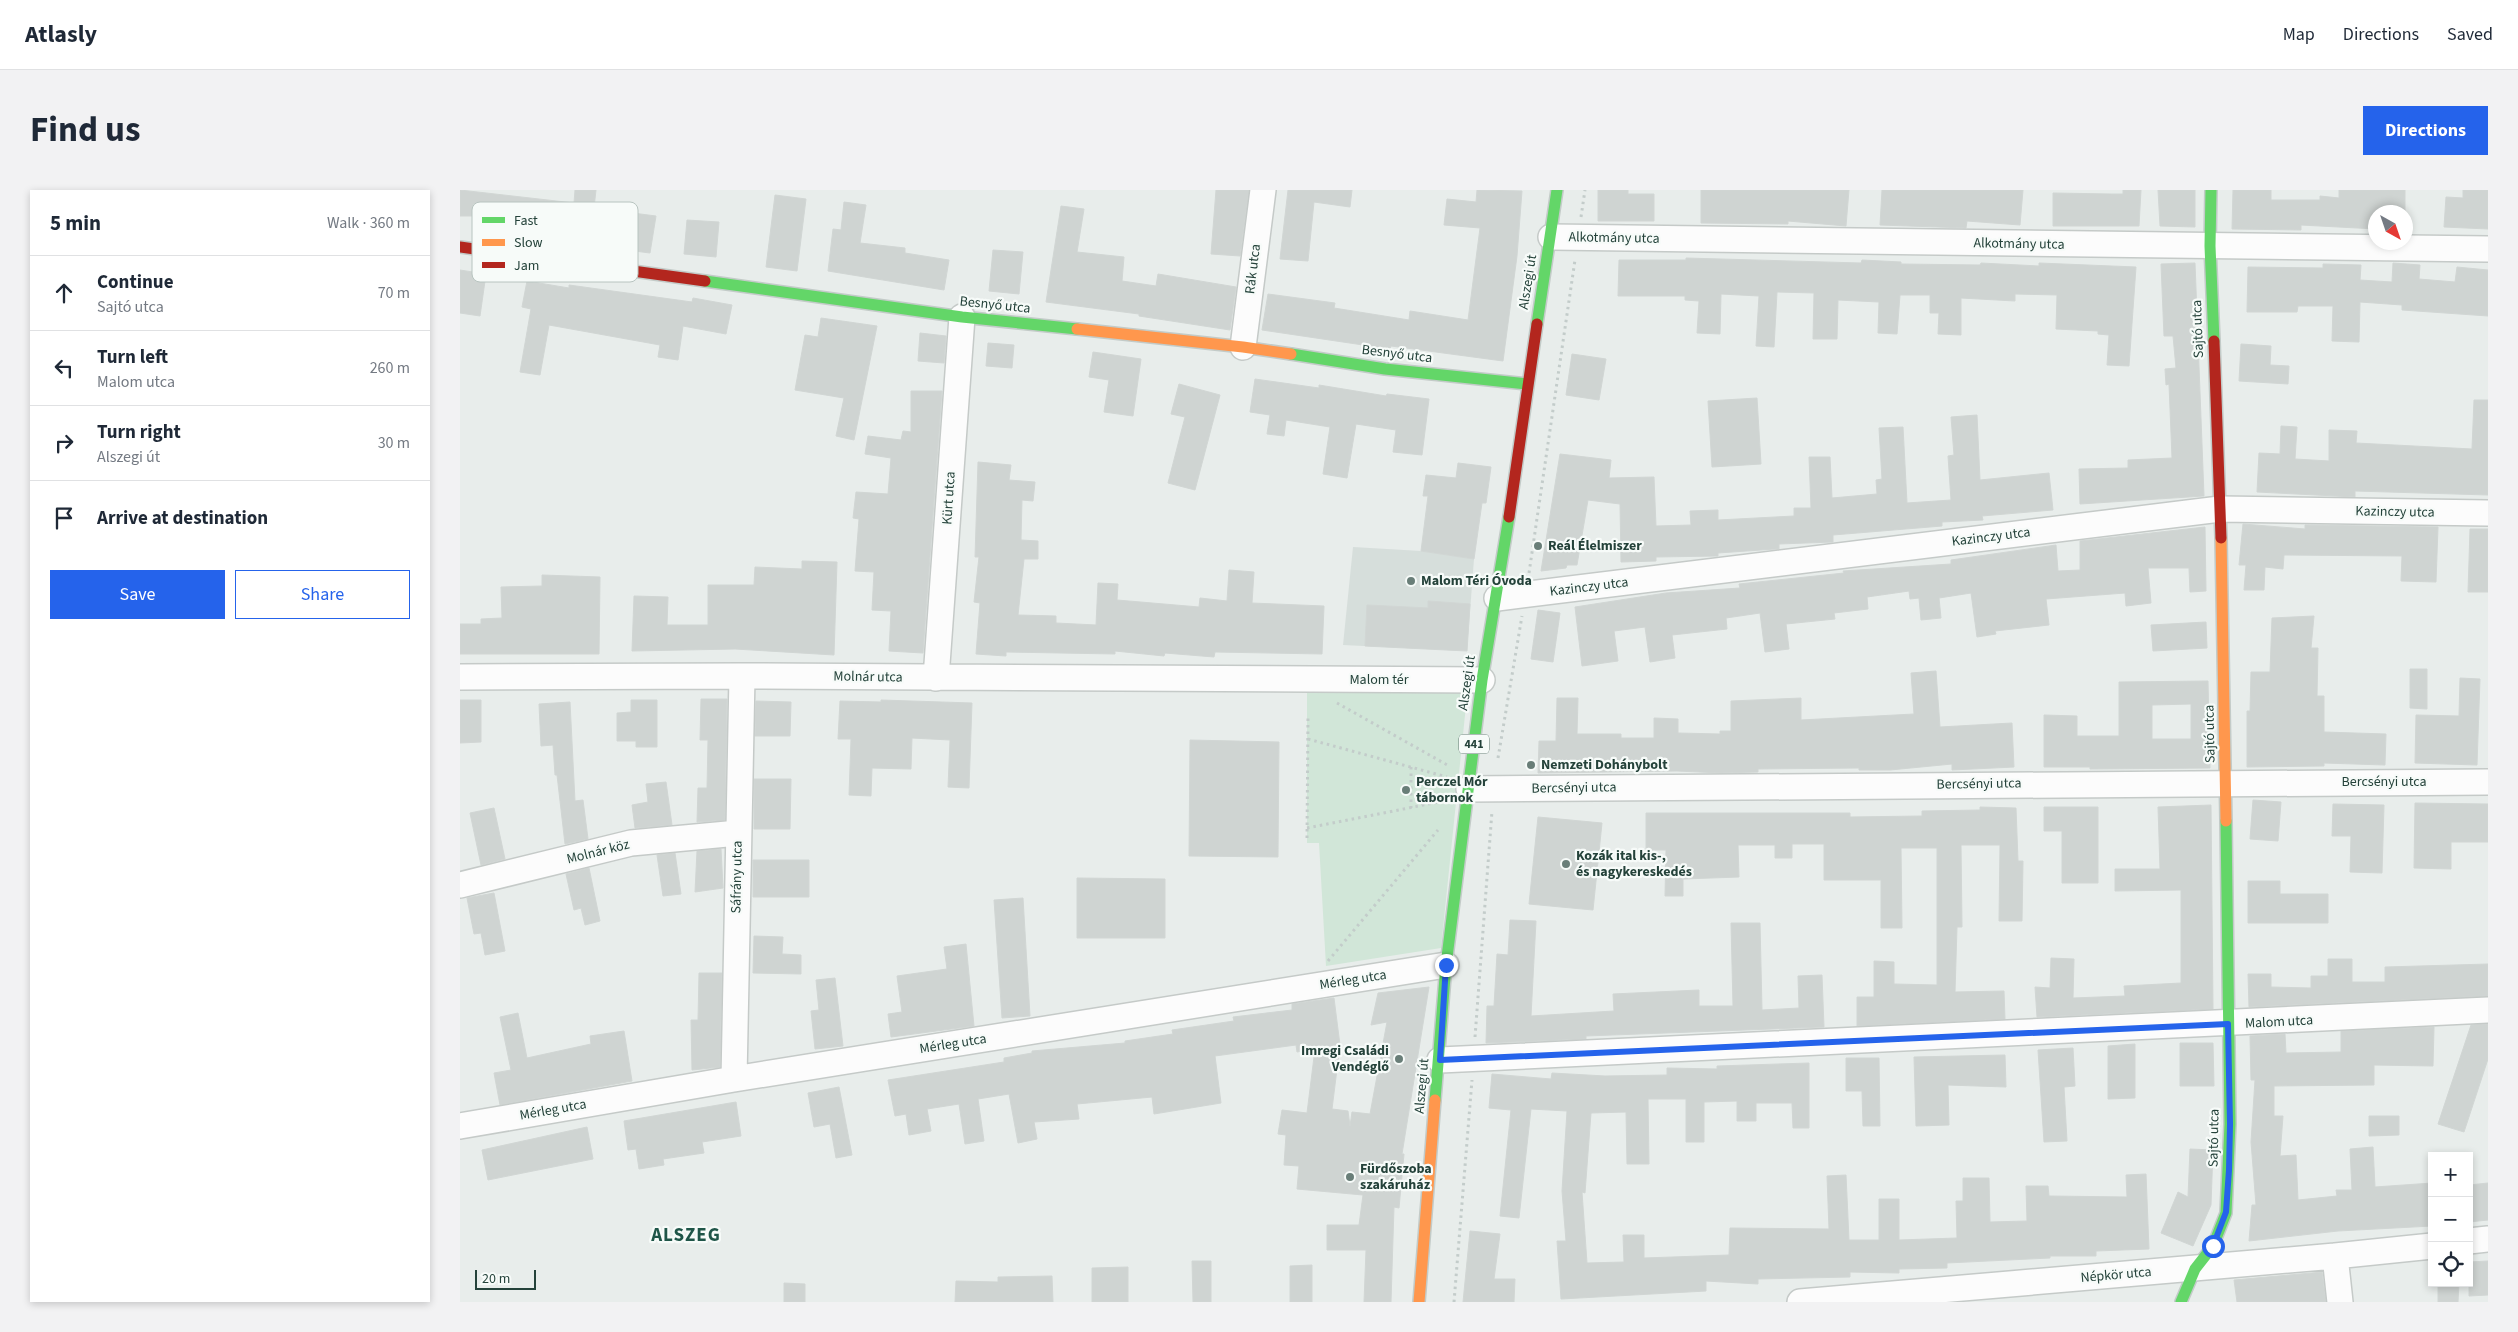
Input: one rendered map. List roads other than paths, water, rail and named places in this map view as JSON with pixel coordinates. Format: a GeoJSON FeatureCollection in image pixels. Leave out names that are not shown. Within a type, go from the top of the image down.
{"type":"FeatureCollection","features":[{"type":"Feature","properties":{"kind":"street","name":"Rák utca"},"geometry":{"type":"LineString","coordinates":[[1243,348],[1263,190]]}},
{"type":"Feature","properties":{"kind":"street","name":"Alszegi út"},"geometry":{"type":"LineString","coordinates":[[1419,1302],[1440,1060],[1446,965],[1466,789],[1482,680],[1497,598],[1557,190]]}},
{"type":"Feature","properties":{"kind":"street","name":"Sajtó utca"},"geometry":{"type":"LineString","coordinates":[[2181,1302],[2195,1269],[2213,1246],[2226,1212],[2230,1124],[2226,782],[2220,510],[2210,246],[2211,190]]}},
{"type":"Feature","properties":{"kind":"street","name":"Alkotmány utca"},"geometry":{"type":"LineString","coordinates":[[1551,237],[2488,249]]}},
{"type":"Feature","properties":{"kind":"street","name":"Besnyő utca"},"geometry":{"type":"LineString","coordinates":[[638,272],[962,317],[1243,348],[1385,369],[1527,384]]}},
{"type":"Feature","properties":{"kind":"street","name":"Kürt utca"},"geometry":{"type":"LineString","coordinates":[[936,678],[962,317]]}},
{"type":"Feature","properties":{"kind":"street","name":"Kazinczy utca"},"geometry":{"type":"LineString","coordinates":[[1497,598],[2220,510],[2488,513]]}},
{"type":"Feature","properties":{"kind":"street","name":"Molnár utca"},"geometry":{"type":"LineString","coordinates":[[460,677],[742,676],[1277,680]]}},
{"type":"Feature","properties":{"kind":"street","name":"Sáfrány utca"},"geometry":{"type":"LineString","coordinates":[[734,1079],[742,676]]}},
{"type":"Feature","properties":{"kind":"street","name":"Malom tér"},"geometry":{"type":"LineString","coordinates":[[1277,680],[1482,680]]}},
{"type":"Feature","properties":{"kind":"street","name":"Bercsényi utca"},"geometry":{"type":"LineString","coordinates":[[1466,789],[2226,782],[2488,782]]}},
{"type":"Feature","properties":{"kind":"street","name":"Molnár köz"},"geometry":{"type":"LineString","coordinates":[[460,885],[631,843],[738,833]]}},
{"type":"Feature","properties":{"kind":"street","name":"Mérleg utca"},"geometry":{"type":"LineString","coordinates":[[460,1126],[734,1079],[1446,965]]}},
{"type":"Feature","properties":{"kind":"street","name":"Malom utca"},"geometry":{"type":"LineString","coordinates":[[1440,1060],[2228,1024],[2488,1010]]}},
{"type":"Feature","properties":{"kind":"street"},"geometry":{"type":"LineString","coordinates":[[2473,1241],[2488,1239]]}},
{"type":"Feature","properties":{"kind":"street","name":"Népkör utca"},"geometry":{"type":"LineString","coordinates":[[1800,1302],[2195,1269],[2428,1246]]}},
{"type":"Feature","properties":{"kind":"street"},"geometry":{"type":"LineString","coordinates":[[2335,1256],[2340,1302]]}},
{"type":"Feature","properties":{"kind":"place","name":"Reál Élelmiszer"},"geometry":{"type":"Point","coordinates":[1538,546]}},
{"type":"Feature","properties":{"kind":"place","name":"Malom Téri Óvoda"},"geometry":{"type":"Point","coordinates":[1411,581]}},
{"type":"Feature","properties":{"kind":"place","name":"Nemzeti Dohánybolt"},"geometry":{"type":"Point","coordinates":[1531,765]}},
{"type":"Feature","properties":{"kind":"place","name":"Perczel Mór tábornok"},"geometry":{"type":"Point","coordinates":[1406,790]}},
{"type":"Feature","properties":{"kind":"place","name":"Kozák ital kis-, és nagykereskedés"},"geometry":{"type":"Point","coordinates":[1566,864]}},
{"type":"Feature","properties":{"kind":"place","name":"Imregi Családi Vendéglő"},"geometry":{"type":"Point","coordinates":[1399,1059]}},
{"type":"Feature","properties":{"kind":"place","name":"Fürdőszoba szakáruház"},"geometry":{"type":"Point","coordinates":[1350,1177]}},
{"type":"Feature","properties":{"kind":"district","name":"ALSZEG"},"geometry":{"type":"Point","coordinates":[686,1235]}}]}
